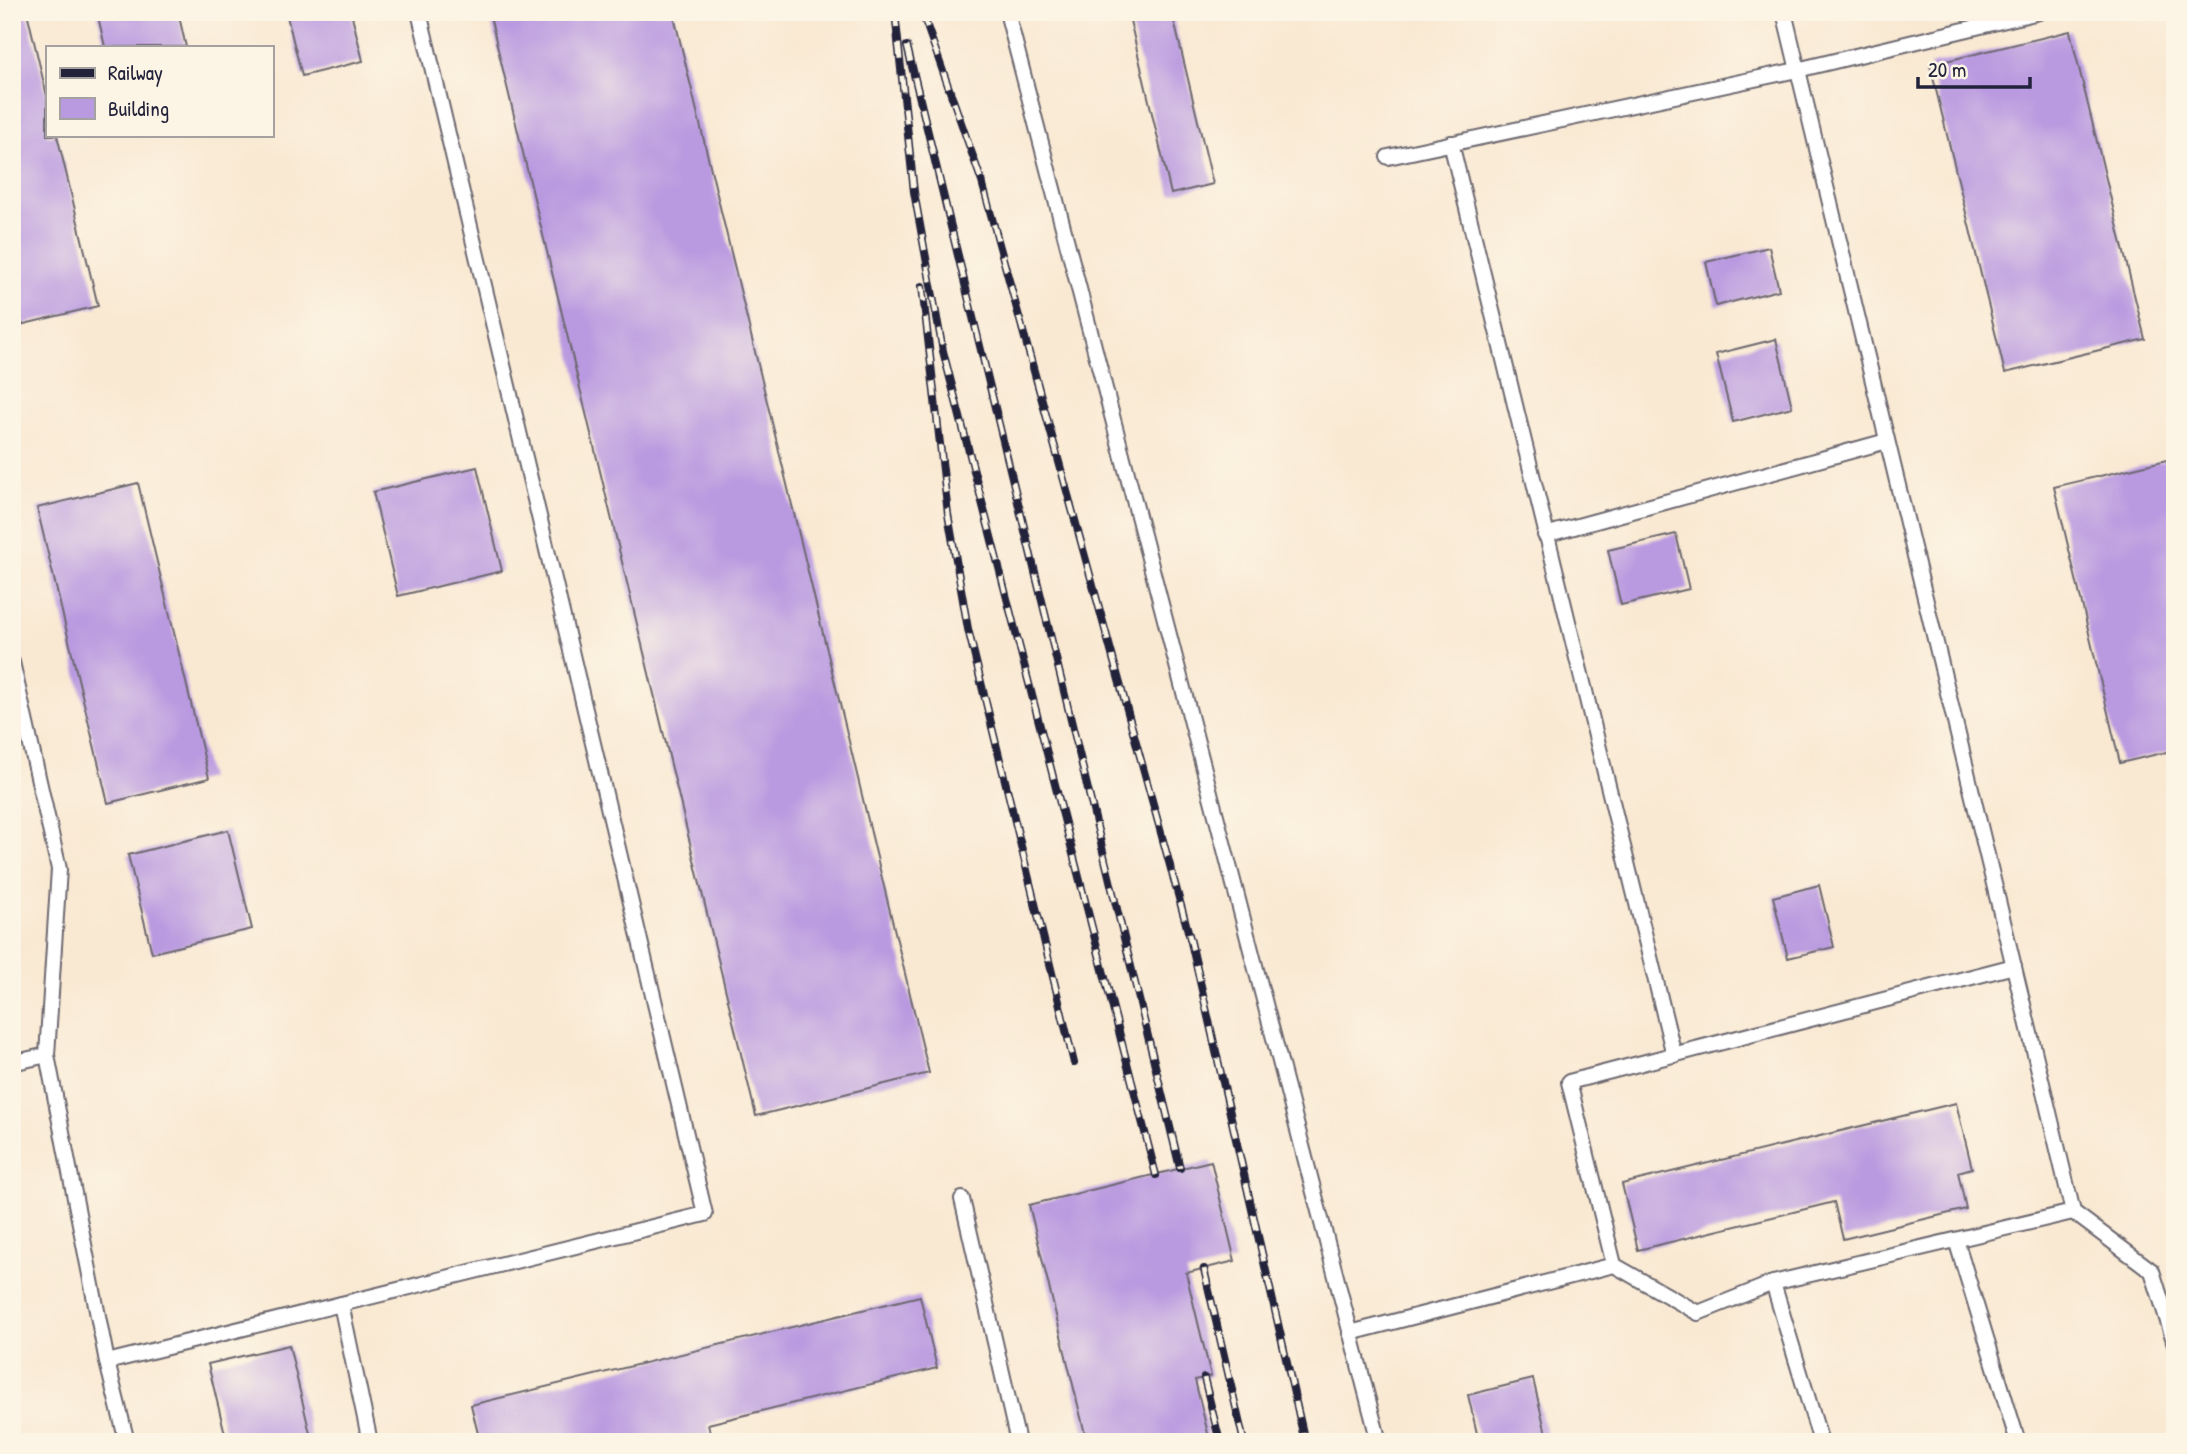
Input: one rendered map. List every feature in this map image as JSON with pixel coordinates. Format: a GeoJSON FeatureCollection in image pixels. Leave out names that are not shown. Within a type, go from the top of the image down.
{"type":"FeatureCollection","features":[{"type":"Feature","properties":{"kind":"lane"},"geometry":{"type":"LineString","coordinates":[[107,1362],[705,1214],[419,12]]}},
{"type":"Feature","properties":{"kind":"lane"},"geometry":{"type":"LineString","coordinates":[[1007,12],[1379,1442]]}},
{"type":"Feature","properties":{"kind":"lane"},"geometry":{"type":"LineString","coordinates":[[1784,12],[2073,1212],[2152,1271],[2175,1344]]}},
{"type":"Feature","properties":{"kind":"lane"},"geometry":{"type":"LineString","coordinates":[[1388,157],[1797,70],[2039,12]]}},
{"type":"Feature","properties":{"kind":"lane"},"geometry":{"type":"LineString","coordinates":[[1451,143],[1674,1055]]}},
{"type":"Feature","properties":{"kind":"lane"},"geometry":{"type":"LineString","coordinates":[[1545,535],[1887,441]]}},
{"type":"Feature","properties":{"kind":"lane"},"geometry":{"type":"LineString","coordinates":[[12,662],[59,869],[47,1055],[107,1362],[127,1442]]}},
{"type":"Feature","properties":{"kind":"lane"},"geometry":{"type":"LineString","coordinates":[[1614,1265],[1569,1082],[2014,967]]}},
{"type":"Feature","properties":{"kind":"lane"},"geometry":{"type":"LineString","coordinates":[[12,1063],[47,1055]]}},
{"type":"Feature","properties":{"kind":"lane"},"geometry":{"type":"LineString","coordinates":[[962,1199],[1018,1442]]}},
{"type":"Feature","properties":{"kind":"lane"},"geometry":{"type":"LineString","coordinates":[[1350,1333],[1614,1265],[1698,1313],[1773,1283],[2073,1212]]}},
{"type":"Feature","properties":{"kind":"lane"},"geometry":{"type":"LineString","coordinates":[[1956,1240],[2018,1442]]}},
{"type":"Feature","properties":{"kind":"lane"},"geometry":{"type":"LineString","coordinates":[[1773,1283],[1821,1442]]}},
{"type":"Feature","properties":{"kind":"lane"},"geometry":{"type":"LineString","coordinates":[[341,1304],[370,1442]]}},
{"type":"Feature","properties":{"kind":"building"},"geometry":{"type":"Polygon","coordinates":[[[12,12],[27,12],[46,92],[46,136],[57,136],[98,306],[12,327],[12,12]]]}},
{"type":"Feature","properties":{"kind":"building"},"geometry":{"type":"Polygon","coordinates":[[[97,12],[178,12],[186,46],[105,46],[97,12]]]}},
{"type":"Feature","properties":{"kind":"building"},"geometry":{"type":"Polygon","coordinates":[[[286,12],[351,12],[363,61],[302,76],[286,12]]]}},
{"type":"Feature","properties":{"kind":"building"},"geometry":{"type":"Polygon","coordinates":[[[489,12],[673,12],[929,1073],[756,1116],[489,12]]]}},
{"type":"Feature","properties":{"kind":"building"},"geometry":{"type":"Polygon","coordinates":[[[1128,12],[1172,12],[1213,184],[1171,194],[1128,12]]]}},
{"type":"Feature","properties":{"kind":"building"},"geometry":{"type":"Polygon","coordinates":[[[2070,31],[2145,339],[2005,373],[1930,65],[2070,31]]]}},
{"type":"Feature","properties":{"kind":"building"},"geometry":{"type":"Polygon","coordinates":[[[1769,247],[1779,290],[1716,306],[1706,262],[1769,247]]]}},
{"type":"Feature","properties":{"kind":"building"},"geometry":{"type":"Polygon","coordinates":[[[1776,339],[1792,407],[1733,422],[1716,354],[1776,339]]]}},
{"type":"Feature","properties":{"kind":"building"},"geometry":{"type":"Polygon","coordinates":[[[2175,458],[2175,750],[2120,763],[2054,487],[2175,458]]]}},
{"type":"Feature","properties":{"kind":"building"},"geometry":{"type":"Polygon","coordinates":[[[477,467],[502,571],[398,596],[373,492],[477,467]]]}},
{"type":"Feature","properties":{"kind":"building"},"geometry":{"type":"Polygon","coordinates":[[[138,483],[209,778],[108,803],[37,508],[138,483]]]}},
{"type":"Feature","properties":{"kind":"building"},"geometry":{"type":"Polygon","coordinates":[[[1676,534],[1689,589],[1621,605],[1608,550],[1676,534]]]}},
{"type":"Feature","properties":{"kind":"building"},"geometry":{"type":"Polygon","coordinates":[[[228,830],[252,929],[152,953],[128,855],[228,830]]]}},
{"type":"Feature","properties":{"kind":"building"},"geometry":{"type":"Polygon","coordinates":[[[1819,885],[1834,947],[1788,958],[1773,897],[1819,885]]]}},
{"type":"Feature","properties":{"kind":"building"},"geometry":{"type":"Polygon","coordinates":[[[1956,1103],[1972,1168],[1958,1172],[1966,1209],[1843,1239],[1834,1202],[1638,1250],[1622,1184],[1956,1103]]]}},
{"type":"Feature","properties":{"kind":"building"},"geometry":{"type":"Polygon","coordinates":[[[1211,1161],[1235,1261],[1186,1273],[1211,1376],[1195,1380],[1210,1442],[1087,1442],[1029,1205],[1211,1161]]]}},
{"type":"Feature","properties":{"kind":"building"},"geometry":{"type":"Polygon","coordinates":[[[920,1296],[937,1368],[708,1424],[712,1442],[480,1442],[471,1405],[920,1296]]]}},
{"type":"Feature","properties":{"kind":"building"},"geometry":{"type":"Polygon","coordinates":[[[289,1345],[312,1442],[227,1442],[208,1364],[289,1345]]]}},
{"type":"Feature","properties":{"kind":"building"},"geometry":{"type":"Polygon","coordinates":[[[1533,1379],[1548,1442],[1479,1442],[1468,1395],[1533,1379]]]}},
{"type":"Feature","properties":{"kind":"railway"},"geometry":{"type":"LineString","coordinates":[[895,12],[914,192],[943,351],[1156,1175]]}},
{"type":"Feature","properties":{"kind":"railway"},"geometry":{"type":"LineString","coordinates":[[922,12],[982,182],[1191,942],[1305,1442]]}},
{"type":"Feature","properties":{"kind":"railway"},"geometry":{"type":"LineString","coordinates":[[907,46],[1180,1168]]}},
{"type":"Feature","properties":{"kind":"railway"},"geometry":{"type":"LineString","coordinates":[[922,286],[948,514],[968,629],[1074,1063]]}},
{"type":"Feature","properties":{"kind":"railway"},"geometry":{"type":"LineString","coordinates":[[1204,1269],[1244,1442]]}},
{"type":"Feature","properties":{"kind":"railway"},"geometry":{"type":"LineString","coordinates":[[1204,1378],[1220,1442]]}}]}
